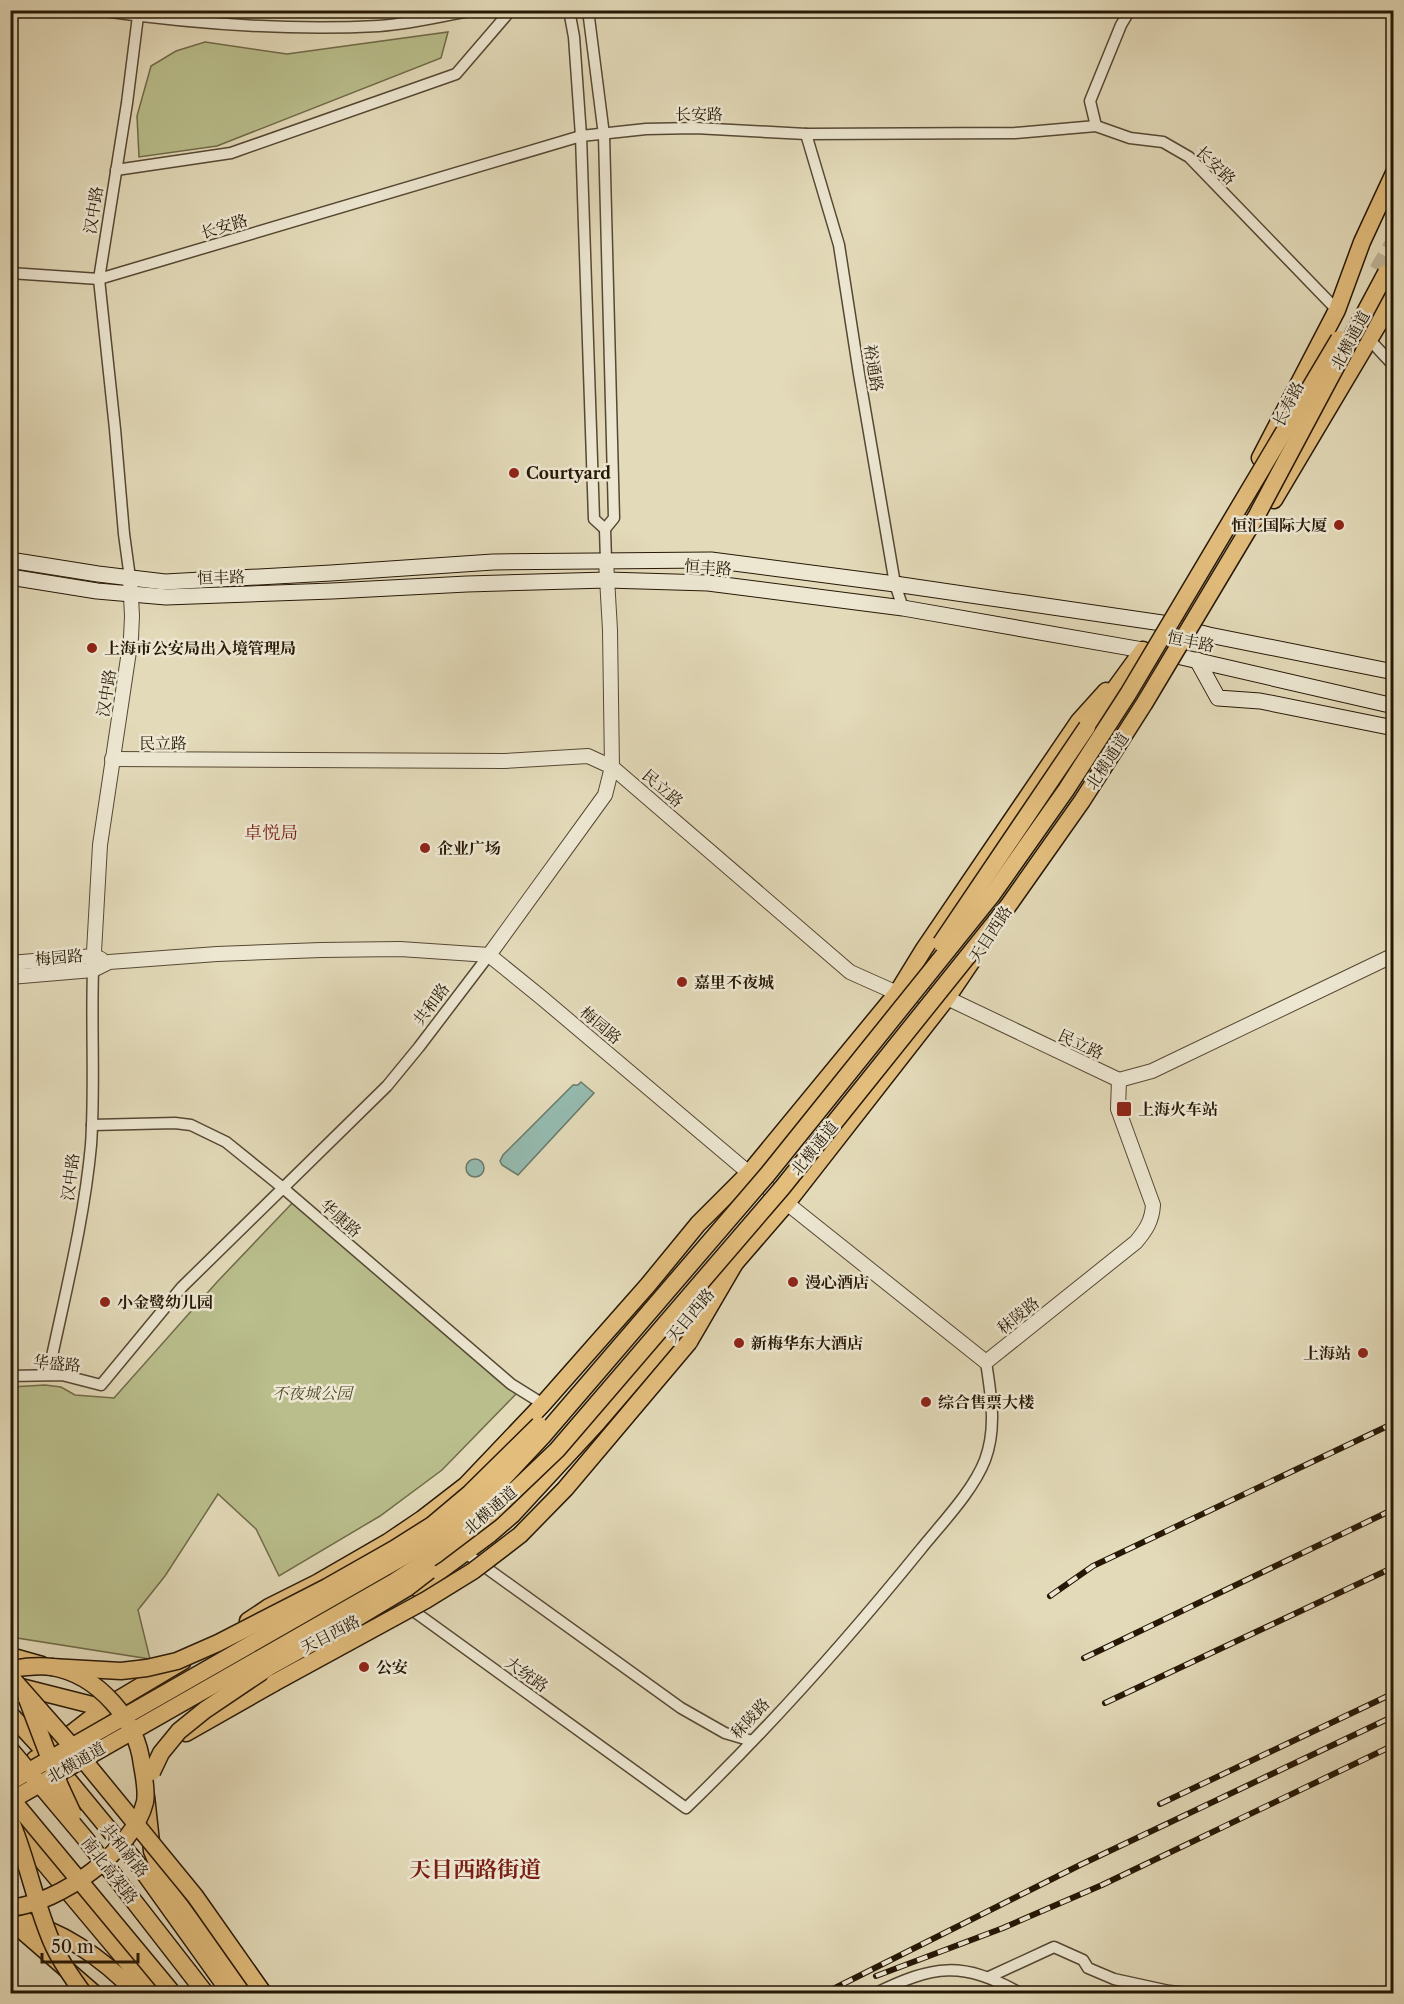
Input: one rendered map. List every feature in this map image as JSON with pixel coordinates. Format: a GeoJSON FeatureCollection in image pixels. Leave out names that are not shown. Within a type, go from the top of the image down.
{"type":"FeatureCollection","features":[{"type":"Feature","properties":{"kind":"main road","name":"长寿路"},"geometry":{"type":"LineString","coordinates":[[1162,623],[1196,570],[1250,476],[1337,310],[1362,242],[1394,173]]}},
{"type":"Feature","properties":{"kind":"main road"},"geometry":{"type":"LineString","coordinates":[[1334,370],[1371,318],[1385,275]]}},
{"type":"Feature","properties":{"kind":"main road","name":"北横通道"},"geometry":{"type":"LineString","coordinates":[[10,1799],[394,1582],[437,1554],[491,1513],[556,1450],[767,1206],[1008,906],[1082,801],[1144,704],[1257,515],[1385,275]]}},
{"type":"Feature","properties":{"kind":"main road","name":"北横通道"},"geometry":{"type":"LineString","coordinates":[[10,1782],[430,1541],[482,1501],[542,1437],[767,1175],[992,895],[1066,790],[1134,684],[1357,308],[1385,275]]}},
{"type":"Feature","properties":{"kind":"main road"},"geometry":{"type":"LineString","coordinates":[[1194,631],[1394,298]]}},
{"type":"Feature","properties":{"kind":"main road","name":"恒丰路"},"geometry":{"type":"LineString","coordinates":[[10,560],[130,579],[165,582],[493,562],[711,560],[1162,623],[1394,672]]}},
{"type":"Feature","properties":{"kind":"main road","name":"恒丰路"},"geometry":{"type":"LineString","coordinates":[[10,577],[131,595],[178,596],[607,580],[708,583],[903,608],[1143,650],[1197,660],[1394,706]]}},
{"type":"Feature","properties":{"kind":"main road"},"geometry":{"type":"LineString","coordinates":[[862,1059],[992,871],[1087,727],[1162,623]]}},
{"type":"Feature","properties":{"kind":"main road","name":"天目西路"},"geometry":{"type":"LineString","coordinates":[[10,1809],[218,1692],[398,1599],[430,1580],[512,1515],[597,1423],[787,1203],[947,999],[1149,693],[1194,631]]}},
{"type":"Feature","properties":{"kind":"main road"},"geometry":{"type":"LineString","coordinates":[[10,1773],[46,1753],[104,1708],[269,1607],[388,1542],[466,1485],[543,1404],[648,1285],[698,1224],[749,1173],[897,993],[925,972],[1094,730],[1143,650]]}},
{"type":"Feature","properties":{"kind":"main road"},"geometry":{"type":"LineString","coordinates":[[1197,660],[1218,698],[1260,701],[1394,728]]}},
{"type":"Feature","properties":{"kind":"main road"},"geometry":{"type":"LineString","coordinates":[[152,1772],[183,1734],[426,1600],[473,1571],[520,1535],[565,1489],[689,1342],[738,1258]]}},
{"type":"Feature","properties":{"kind":"main road"},"geometry":{"type":"LineString","coordinates":[[14,1681],[28,1667],[121,1671],[177,1661],[218,1643],[327,1587],[432,1525],[470,1493],[533,1430],[586,1386]]}},
{"type":"Feature","properties":{"kind":"main road"},"geometry":{"type":"LineString","coordinates":[[10,1908],[52,1896],[89,1873],[110,1855],[126,1838],[138,1819],[152,1772],[161,1753],[179,1731],[205,1710],[269,1667],[407,1588],[434,1567],[491,1513]]}},
{"type":"Feature","properties":{"kind":"main road"},"geometry":{"type":"LineString","coordinates":[[10,1656],[73,1673],[95,1687],[125,1718],[137,1739],[141,1757],[152,1851],[170,1892],[246,1994]]}},
{"type":"Feature","properties":{"kind":"main road"},"geometry":{"type":"LineString","coordinates":[[14,1681],[104,1708]]}},
{"type":"Feature","properties":{"kind":"main road"},"geometry":{"type":"LineString","coordinates":[[14,1681],[46,1753]]}},
{"type":"Feature","properties":{"kind":"main road"},"geometry":{"type":"LineString","coordinates":[[14,1681],[84,1837]]}},
{"type":"Feature","properties":{"kind":"main road"},"geometry":{"type":"LineString","coordinates":[[14,1681],[77,1752],[195,1896],[264,1994]]}},
{"type":"Feature","properties":{"kind":"main road","name":"共和新路"},"geometry":{"type":"LineString","coordinates":[[10,1714],[46,1753],[140,1867],[231,1994]]}},
{"type":"Feature","properties":{"kind":"main road","name":"南北高架路"},"geometry":{"type":"LineString","coordinates":[[10,1749],[84,1837],[206,1994]]}},
{"type":"Feature","properties":{"kind":"main road","name":"南北高架路"},"geometry":{"type":"LineString","coordinates":[[10,1799],[173,1994]]}},
{"type":"Feature","properties":{"kind":"main road"},"geometry":{"type":"LineString","coordinates":[[10,1819],[54,1948],[84,1994]]}},
{"type":"Feature","properties":{"kind":"main road"},"geometry":{"type":"LineString","coordinates":[[10,1829],[19,1833],[154,1994]]}},
{"type":"Feature","properties":{"kind":"main road"},"geometry":{"type":"LineString","coordinates":[[10,1917],[95,1994]]}},
{"type":"Feature","properties":{"kind":"main road"},"geometry":{"type":"LineString","coordinates":[[10,1917],[83,1947],[104,1962],[137,1994]]}},
{"type":"Feature","properties":{"kind":"street"},"geometry":{"type":"LineString","coordinates":[[96,10],[138,16],[285,27],[381,26],[474,10]]}},
{"type":"Feature","properties":{"kind":"street"},"geometry":{"type":"LineString","coordinates":[[116,170],[231,153],[456,74],[510,10]]}},
{"type":"Feature","properties":{"kind":"street"},"geometry":{"type":"LineString","coordinates":[[569,10],[574,37],[581,136],[594,519],[605,529]]}},
{"type":"Feature","properties":{"kind":"street"},"geometry":{"type":"LineString","coordinates":[[588,10],[604,135],[615,518],[605,529],[606,561]]}},
{"type":"Feature","properties":{"kind":"street"},"geometry":{"type":"LineString","coordinates":[[1096,126],[1090,101],[1121,24],[1130,10]]}},
{"type":"Feature","properties":{"kind":"street","name":"汉中路"},"geometry":{"type":"LineString","coordinates":[[48,1375],[87,1179],[92,1125],[93,970],[99,854],[131,638],[130,579],[99,279],[138,16]]}},
{"type":"Feature","properties":{"kind":"street","name":"长安路"},"geometry":{"type":"LineString","coordinates":[[10,273],[99,279],[581,136],[646,129],[695,128],[806,134],[1014,133],[1096,126],[1130,138],[1163,142],[1189,157],[1337,310]]}},
{"type":"Feature","properties":{"kind":"street","name":"裕通路"},"geometry":{"type":"LineString","coordinates":[[806,134],[839,245],[895,584],[903,608]]}},
{"type":"Feature","properties":{"kind":"street"},"geometry":{"type":"LineString","coordinates":[[1368,338],[1394,366]]}},
{"type":"Feature","properties":{"kind":"street","name":"共和路"},"geometry":{"type":"LineString","coordinates":[[100,1385],[170,1300],[387,1086],[489,955],[605,795],[612,766],[610,630],[606,561]]}},
{"type":"Feature","properties":{"kind":"street","name":"民立路"},"geometry":{"type":"LineString","coordinates":[[112,759],[504,761],[588,756],[612,766],[850,972],[897,993],[947,999],[1119,1080]]}},
{"type":"Feature","properties":{"kind":"street","name":"梅园路"},"geometry":{"type":"LineString","coordinates":[[10,977],[93,970],[109,962],[217,954],[400,949],[489,955],[749,1173],[986,1362]]}},
{"type":"Feature","properties":{"kind":"street"},"geometry":{"type":"LineString","coordinates":[[1119,1080],[1152,1071],[1394,955]]}},
{"type":"Feature","properties":{"kind":"street","name":"梅园路"},"geometry":{"type":"LineString","coordinates":[[10,963],[94,956],[109,962]]}},
{"type":"Feature","properties":{"kind":"street","name":"秣陵路"},"geometry":{"type":"LineString","coordinates":[[686,1808],[752,1741],[870,1612],[966,1493],[984,1464],[992,1437],[992,1406],[986,1362],[1136,1242],[1146,1230],[1152,1217],[1153,1205],[1118,1109],[1119,1080]]}},
{"type":"Feature","properties":{"kind":"street","name":"华康路"},"geometry":{"type":"LineString","coordinates":[[92,1125],[175,1123],[191,1125],[226,1142],[283,1188],[511,1384],[543,1404]]}},
{"type":"Feature","properties":{"kind":"street","name":"华盛路"},"geometry":{"type":"LineString","coordinates":[[10,1376],[48,1375],[75,1378],[100,1385]]}},
{"type":"Feature","properties":{"kind":"street"},"geometry":{"type":"LineString","coordinates":[[422,1519],[465,1554],[681,1708],[725,1733],[752,1741]]}},
{"type":"Feature","properties":{"kind":"street","name":"大统路"},"geometry":{"type":"LineString","coordinates":[[352,1562],[398,1599],[686,1808]]}},
{"type":"Feature","properties":{"kind":"street"},"geometry":{"type":"LineString","coordinates":[[989,1977],[1054,1947],[1083,1960],[1088,1968],[1114,1978],[1169,1991],[1200,1994]]}},
{"type":"Feature","properties":{"kind":"street"},"geometry":{"type":"LineString","coordinates":[[874,1994],[905,1979],[927,1972],[948,1970],[969,1971],[989,1977],[1022,1994]]}},
{"type":"Feature","properties":{"kind":"green space"},"geometry":{"type":"Polygon","coordinates":[[[448,32],[441,58],[217,146],[139,157],[137,116],[151,66],[176,51],[205,42],[287,54],[448,32]]]}},
{"type":"Feature","properties":{"kind":"green space","name":"不夜城公园"},"geometry":{"type":"Polygon","coordinates":[[[299,1196],[516,1394],[442,1470],[380,1516],[279,1576],[256,1529],[218,1494],[165,1576],[138,1610],[150,1659],[11,1637],[11,1387],[45,1385],[61,1387],[75,1395],[114,1398],[217,1282],[299,1196]]]}},
{"type":"Feature","properties":{"kind":"water"},"geometry":{"type":"Polygon","coordinates":[[[581,1082],[594,1093],[518,1175],[502,1165],[500,1161],[503,1155],[573,1085],[581,1082]]]}},
{"type":"Feature","properties":{"kind":"water"},"geometry":{"type":"Polygon","coordinates":[[[475,1159],[483,1164],[484,1168],[479,1176],[475,1177],[467,1172],[466,1168],[471,1160],[475,1159]]]}},
{"type":"Feature","properties":{"kind":"tunnel"},"geometry":{"type":"LineString","coordinates":[[1377,270],[1394,241]]}},
{"type":"Feature","properties":{"kind":"railway"},"geometry":{"type":"LineString","coordinates":[[1050,1596],[1093,1566],[1394,1423]]}},
{"type":"Feature","properties":{"kind":"railway"},"geometry":{"type":"LineString","coordinates":[[1084,1658],[1394,1509]]}},
{"type":"Feature","properties":{"kind":"railway"},"geometry":{"type":"LineString","coordinates":[[1105,1703],[1394,1567]]}},
{"type":"Feature","properties":{"kind":"railway"},"geometry":{"type":"LineString","coordinates":[[1160,1804],[1394,1693]]}},
{"type":"Feature","properties":{"kind":"railway"},"geometry":{"type":"LineString","coordinates":[[823,1994],[1080,1865],[1394,1716]]}},
{"type":"Feature","properties":{"kind":"railway"},"geometry":{"type":"LineString","coordinates":[[876,1976],[1003,1928],[1102,1885],[1394,1745]]}},
{"type":"Feature","properties":{"kind":"place","name":"Courtyard"},"geometry":{"type":"Point","coordinates":[514,473]}},
{"type":"Feature","properties":{"kind":"place","name":"恒汇国际大厦"},"geometry":{"type":"Point","coordinates":[1339,525]}},
{"type":"Feature","properties":{"kind":"place","name":"上海市公安局出入境管理局"},"geometry":{"type":"Point","coordinates":[92,648]}},
{"type":"Feature","properties":{"kind":"place","name":"企业广场"},"geometry":{"type":"Point","coordinates":[425,848]}},
{"type":"Feature","properties":{"kind":"place","name":"嘉里不夜城"},"geometry":{"type":"Point","coordinates":[682,982]}},
{"type":"Feature","properties":{"kind":"place","name":"上海火车站"},"geometry":{"type":"Point","coordinates":[1124,1109]}},
{"type":"Feature","properties":{"kind":"place","name":"漫心酒店"},"geometry":{"type":"Point","coordinates":[793,1282]}},
{"type":"Feature","properties":{"kind":"place","name":"小金鹭幼儿园"},"geometry":{"type":"Point","coordinates":[105,1302]}},
{"type":"Feature","properties":{"kind":"place","name":"新梅华东大酒店"},"geometry":{"type":"Point","coordinates":[739,1343]}},
{"type":"Feature","properties":{"kind":"place","name":"上海站"},"geometry":{"type":"Point","coordinates":[1363,1353]}},
{"type":"Feature","properties":{"kind":"place","name":"综合售票大楼"},"geometry":{"type":"Point","coordinates":[926,1402]}},
{"type":"Feature","properties":{"kind":"place","name":"公安"},"geometry":{"type":"Point","coordinates":[364,1667]}},
{"type":"Feature","properties":{"kind":"district","name":"卓悦局"},"geometry":{"type":"Point","coordinates":[271,833]}},
{"type":"Feature","properties":{"kind":"district","name":"天目西路街道"},"geometry":{"type":"Point","coordinates":[475,1869]}}]}
